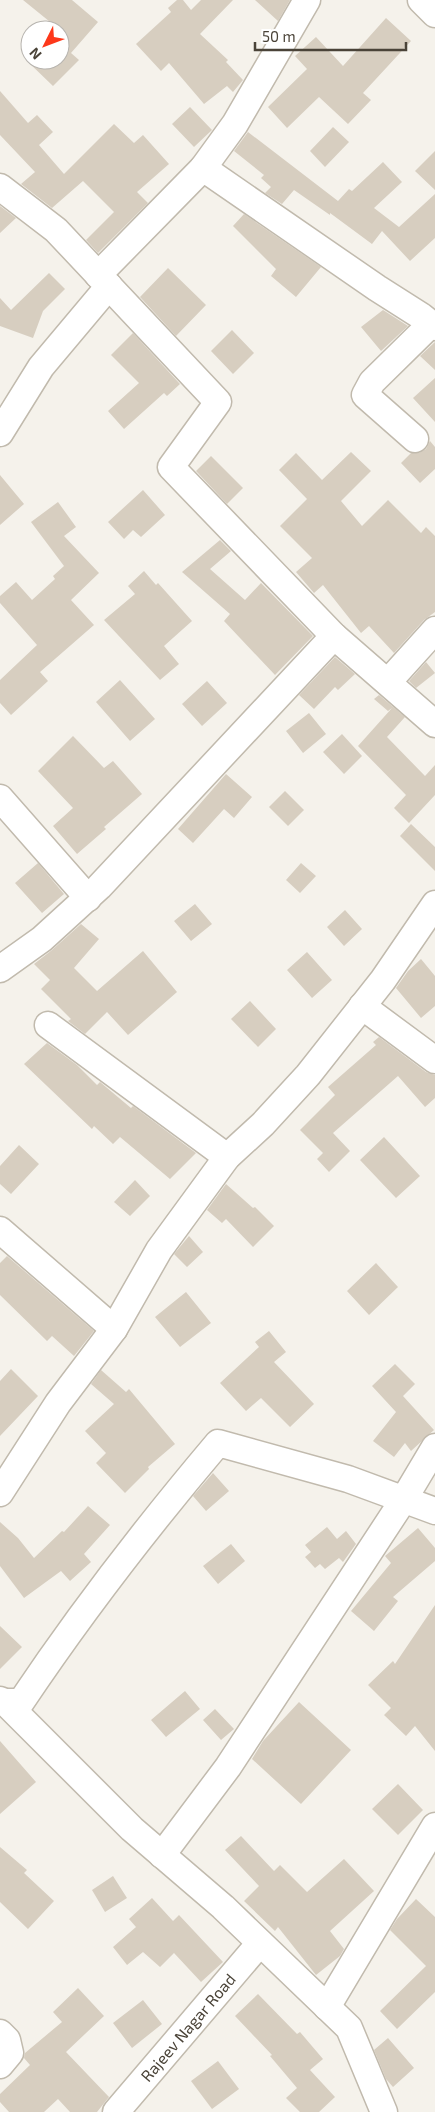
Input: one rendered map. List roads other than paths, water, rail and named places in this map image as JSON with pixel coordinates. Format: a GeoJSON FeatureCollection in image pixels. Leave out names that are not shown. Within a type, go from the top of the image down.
{"type":"FeatureCollection","features":[{"type":"Feature","properties":{"kind":"street"},"geometry":{"type":"LineString","coordinates":[[0,432],[40,367],[104,280],[203,168],[235,124],[307,0]]}},
{"type":"Feature","properties":{"kind":"street"},"geometry":{"type":"LineString","coordinates":[[421,0],[435,14]]}},
{"type":"Feature","properties":{"kind":"street"},"geometry":{"type":"LineString","coordinates":[[203,168],[377,288],[431,317],[372,382],[365,395],[416,439]]}},
{"type":"Feature","properties":{"kind":"street"},"geometry":{"type":"LineString","coordinates":[[0,187],[56,230],[218,402],[171,467],[334,636],[435,724]]}},
{"type":"Feature","properties":{"kind":"street"},"geometry":{"type":"LineString","coordinates":[[388,682],[435,630]]}},
{"type":"Feature","properties":{"kind":"street"},"geometry":{"type":"LineString","coordinates":[[0,969],[42,939],[88,898],[334,636]]}},
{"type":"Feature","properties":{"kind":"street"},"geometry":{"type":"LineString","coordinates":[[0,798],[88,898]]}},
{"type":"Feature","properties":{"kind":"street"},"geometry":{"type":"LineString","coordinates":[[0,1493],[58,1403],[114,1328],[159,1250],[227,1157],[263,1124],[308,1075],[362,1006],[435,904]]}},
{"type":"Feature","properties":{"kind":"street"},"geometry":{"type":"LineString","coordinates":[[362,1006],[435,1060]]}},
{"type":"Feature","properties":{"kind":"street"},"geometry":{"type":"LineString","coordinates":[[48,1025],[227,1157]]}},
{"type":"Feature","properties":{"kind":"street"},"geometry":{"type":"LineString","coordinates":[[0,1230],[114,1328]]}},
{"type":"Feature","properties":{"kind":"street"},"geometry":{"type":"LineString","coordinates":[[2,1701],[21,1702],[69,1630],[154,1519],[218,1443],[348,1479],[435,1511]]}},
{"type":"Feature","properties":{"kind":"street"},"geometry":{"type":"LineString","coordinates":[[162,1855],[228,1767],[404,1499],[435,1447]]}},
{"type":"Feature","properties":{"kind":"street"},"geometry":{"type":"LineString","coordinates":[[2,1701],[132,1829],[223,1907],[349,2028],[384,2112]]}},
{"type":"Feature","properties":{"kind":"street"},"geometry":{"type":"LineString","coordinates":[[327,2007],[435,1826]]}},
{"type":"Feature","properties":{"kind":"street","name":"Rajeev Nagar Road"},"geometry":{"type":"LineString","coordinates":[[116,2112],[260,1943]]}},
{"type":"Feature","properties":{"kind":"street"},"geometry":{"type":"LineString","coordinates":[[0,2033],[7,2040],[10,2052],[0,2066]]}}]}
